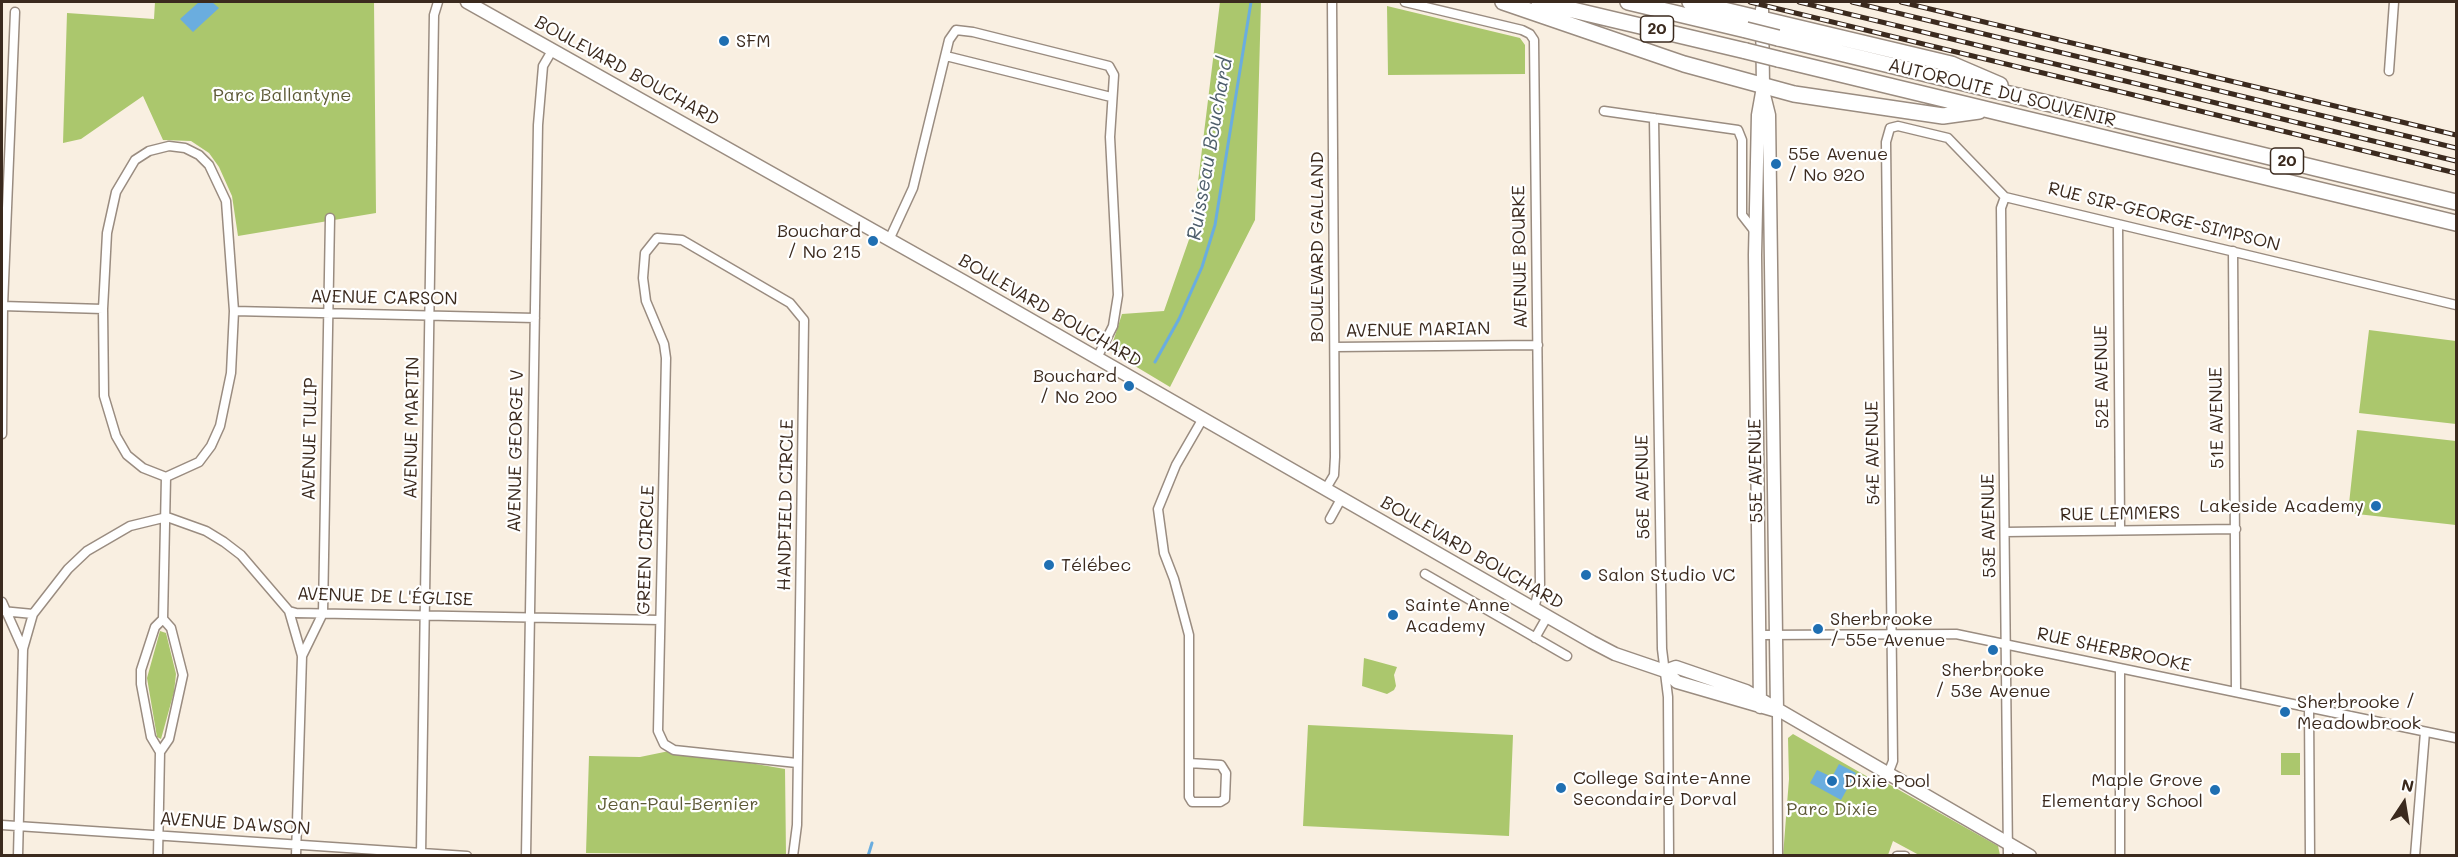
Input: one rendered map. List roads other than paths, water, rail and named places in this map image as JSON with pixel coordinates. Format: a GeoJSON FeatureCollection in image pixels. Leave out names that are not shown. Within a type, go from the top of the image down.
{"type":"FeatureCollection","features":[{"type":"Feature","properties":{"kind":"highway"},"geometry":{"type":"LineString","coordinates":[[1503,2],[1673,61],[1763,87],[1833,102],[1943,116],[1988,110]]}},
{"type":"Feature","properties":{"kind":"highway","name":"AUTOROUTE DU SOUVENIR"},"geometry":{"type":"LineString","coordinates":[[1539,2],[2457,223]]}},
{"type":"Feature","properties":{"kind":"highway","name":"AUTOROUTE DU SOUVENIR"},"geometry":{"type":"LineString","coordinates":[[1628,2],[2457,202]]}},
{"type":"Feature","properties":{"kind":"highway"},"geometry":{"type":"LineString","coordinates":[[1690,2],[1762,14],[1957,66],[2030,99]]}},
{"type":"Feature","properties":{"kind":"main road","name":"BOULEVARD BOUCHARD"},"geometry":{"type":"LineString","coordinates":[[466,2],[1097,358],[1547,617],[1615,654],[1665,671],[1677,682],[1760,703],[1777,711],[1888,774],[2009,849],[2030,855]]}},
{"type":"Feature","properties":{"kind":"main road","name":"55E AVENUE"},"geometry":{"type":"LineString","coordinates":[[1760,703],[1756,233],[1758,115],[1763,87],[1762,14]]}},
{"type":"Feature","properties":{"kind":"main road","name":"55E AVENUE"},"geometry":{"type":"LineString","coordinates":[[1763,87],[1769,115],[1777,711]]}},
{"type":"Feature","properties":{"kind":"street","name":"AVENUE MARTIN"},"geometry":{"type":"LineString","coordinates":[[421,854],[435,12],[438,2]]}},
{"type":"Feature","properties":{"kind":"street","name":"BOULEVARD GALLAND"},"geometry":{"type":"LineString","coordinates":[[1325,490],[1335,468],[1332,2]]}},
{"type":"Feature","properties":{"kind":"street","name":"AVENUE BOURKE"},"geometry":{"type":"LineString","coordinates":[[1405,2],[1522,30],[1530,34],[1534,40],[1540,585],[1534,609]]}},
{"type":"Feature","properties":{"kind":"street"},"geometry":{"type":"LineString","coordinates":[[2389,71],[2394,2]]}},
{"type":"Feature","properties":{"kind":"street"},"geometry":{"type":"LineString","coordinates":[[2,434],[2,306],[15,12]]}},
{"type":"Feature","properties":{"kind":"street"},"geometry":{"type":"LineString","coordinates":[[889,240],[913,188],[951,35],[960,30],[1106,65],[1111,68],[1114,75],[1110,144],[1118,295],[1113,326],[1097,358]]}},
{"type":"Feature","properties":{"kind":"street","name":"AVENUE GEORGE V"},"geometry":{"type":"LineString","coordinates":[[526,855],[538,125],[543,66],[552,49]]}},
{"type":"Feature","properties":{"kind":"street"},"geometry":{"type":"LineString","coordinates":[[946,56],[1111,97]]}},
{"type":"Feature","properties":{"kind":"street"},"geometry":{"type":"LineString","coordinates":[[1604,111],[1654,118]]}},
{"type":"Feature","properties":{"kind":"street","name":"55E AVENUE"},"geometry":{"type":"LineString","coordinates":[[1654,118],[1731,127],[1740,132],[1743,215],[1756,233]]}},
{"type":"Feature","properties":{"kind":"street","name":"56E AVENUE"},"geometry":{"type":"LineString","coordinates":[[1654,118],[1662,649],[1668,697],[1669,855]]}},
{"type":"Feature","properties":{"kind":"street","name":"54E AVENUE"},"geometry":{"type":"LineString","coordinates":[[1888,774],[1893,761],[1888,130],[1892,126],[1898,126],[1948,138],[2005,197]]}},
{"type":"Feature","properties":{"kind":"street"},"geometry":{"type":"LineString","coordinates":[[169,146],[185,148],[199,155],[209,165],[226,201],[234,311],[231,373],[220,426],[211,446],[199,462],[166,477],[143,468],[128,455],[116,436],[104,396],[103,309],[107,233],[116,192],[135,160],[149,151],[169,146]]}},
{"type":"Feature","properties":{"kind":"street","name":"RUE SIR-GEORGE-SIMPSON"},"geometry":{"type":"LineString","coordinates":[[2005,197],[2457,305]]}},
{"type":"Feature","properties":{"kind":"street","name":"53E AVENUE"},"geometry":{"type":"LineString","coordinates":[[2005,197],[2001,208],[2009,849]]}},
{"type":"Feature","properties":{"kind":"street","name":"AVENUE TULIP"},"geometry":{"type":"LineString","coordinates":[[302,656],[323,613],[330,218]]}},
{"type":"Feature","properties":{"kind":"street","name":"52E AVENUE"},"geometry":{"type":"LineString","coordinates":[[2118,224],[2120,530]]}},
{"type":"Feature","properties":{"kind":"street","name":"GREEN CIRCLE"},"geometry":{"type":"LineString","coordinates":[[665,237],[652,242],[645,253],[643,278],[646,301],[664,345],[666,358],[658,731],[664,744],[674,750],[797,763]]}},
{"type":"Feature","properties":{"kind":"street","name":"HANDFIELD CIRCLE"},"geometry":{"type":"LineString","coordinates":[[665,237],[681,240],[790,303],[804,320],[797,825],[793,855]]}},
{"type":"Feature","properties":{"kind":"street","name":"51E AVENUE"},"geometry":{"type":"LineString","coordinates":[[2233,251],[2236,692]]}},
{"type":"Feature","properties":{"kind":"street"},"geometry":{"type":"LineString","coordinates":[[2,306],[103,309]]}},
{"type":"Feature","properties":{"kind":"street","name":"AVENUE CARSON"},"geometry":{"type":"LineString","coordinates":[[234,311],[535,318]]}},
{"type":"Feature","properties":{"kind":"street","name":"AVENUE MARIAN"},"geometry":{"type":"LineString","coordinates":[[1335,347],[1538,345]]}},
{"type":"Feature","properties":{"kind":"street"},"geometry":{"type":"LineString","coordinates":[[1189,763],[1221,765],[1226,773],[1225,799],[1220,802],[1192,802],[1189,797],[1189,763],[1189,634],[1174,579],[1164,553],[1158,509],[1167,483],[1202,420]]}},
{"type":"Feature","properties":{"kind":"street"},"geometry":{"type":"LineString","coordinates":[[158,855],[160,752],[149,728],[141,670],[156,627],[163,619],[167,517],[166,477]]}},
{"type":"Feature","properties":{"kind":"street"},"geometry":{"type":"LineString","coordinates":[[1330,519],[1341,499]]}},
{"type":"Feature","properties":{"kind":"street"},"geometry":{"type":"LineString","coordinates":[[18,855],[23,649],[33,614],[68,568],[87,551],[129,526],[167,517]]}},
{"type":"Feature","properties":{"kind":"street","name":"AVENUE DE L'ÉGLISE"},"geometry":{"type":"LineString","coordinates":[[167,517],[206,531],[224,542],[249,564],[289,611],[660,620]]}},
{"type":"Feature","properties":{"kind":"street","name":"RUE LEMMERS"},"geometry":{"type":"LineString","coordinates":[[2005,532],[2236,529]]}},
{"type":"Feature","properties":{"kind":"street"},"geometry":{"type":"LineString","coordinates":[[1425,574],[1567,656]]}},
{"type":"Feature","properties":{"kind":"street"},"geometry":{"type":"LineString","coordinates":[[2,608],[33,614]]}},
{"type":"Feature","properties":{"kind":"street"},"geometry":{"type":"LineString","coordinates":[[2,608],[23,649]]}},
{"type":"Feature","properties":{"kind":"street","name":"AVENUE TULIP"},"geometry":{"type":"LineString","coordinates":[[289,611],[302,656],[296,855]]}},
{"type":"Feature","properties":{"kind":"street"},"geometry":{"type":"LineString","coordinates":[[1535,638],[1547,617]]}},
{"type":"Feature","properties":{"kind":"street"},"geometry":{"type":"LineString","coordinates":[[160,752],[169,739],[183,675],[171,628],[163,619]]}},
{"type":"Feature","properties":{"kind":"street","name":"RUE SHERBROOKE"},"geometry":{"type":"LineString","coordinates":[[1760,635],[1956,634],[2457,738]]}},
{"type":"Feature","properties":{"kind":"street"},"geometry":{"type":"LineString","coordinates":[[2120,668],[2120,855]]}},
{"type":"Feature","properties":{"kind":"street"},"geometry":{"type":"LineString","coordinates":[[2309,708],[2310,855]]}},
{"type":"Feature","properties":{"kind":"street","name":"55E AVENUE"},"geometry":{"type":"LineString","coordinates":[[1777,711],[1778,855]]}},
{"type":"Feature","properties":{"kind":"street"},"geometry":{"type":"LineString","coordinates":[[2415,855],[2425,732]]}},
{"type":"Feature","properties":{"kind":"street","name":"AVENUE DAWSON"},"geometry":{"type":"LineString","coordinates":[[2,825],[421,854],[467,855]]}},
{"type":"Feature","properties":{"kind":"water"},"geometry":{"type":"Polygon","coordinates":[[[199,2],[212,2],[219,8],[193,32],[180,19],[199,2]]]}},
{"type":"Feature","properties":{"kind":"water","name":"Dixie Pool"},"geometry":{"type":"Polygon","coordinates":[[[1839,764],[1856,773],[1841,800],[1810,783],[1817,770],[1832,777],[1839,764]]]}},
{"type":"Feature","properties":{"kind":"waterway","name":"Ruisseau Bouchard"},"geometry":{"type":"LineString","coordinates":[[1155,362],[1179,319],[1202,267],[1215,225],[1251,2]]}},
{"type":"Feature","properties":{"kind":"waterway","name":"Ruisseau Bouchard"},"geometry":{"type":"LineString","coordinates":[[868,856],[872,843]]}},
{"type":"Feature","properties":{"kind":"railway"},"geometry":{"type":"LineString","coordinates":[[1750,2],[2456,173]]}},
{"type":"Feature","properties":{"kind":"railway"},"geometry":{"type":"LineString","coordinates":[[1799,2],[2456,161]]}},
{"type":"Feature","properties":{"kind":"railway"},"geometry":{"type":"LineString","coordinates":[[1852,2],[2456,148]]}},
{"type":"Feature","properties":{"kind":"railway"},"geometry":{"type":"LineString","coordinates":[[1901,2],[2456,135]]}},
{"type":"Feature","properties":{"kind":"place","name":"SFM"},"geometry":{"type":"Point","coordinates":[724,41]}},
{"type":"Feature","properties":{"kind":"place","name":"55e Avenue / No 920"},"geometry":{"type":"Point","coordinates":[1776,164]}},
{"type":"Feature","properties":{"kind":"place","name":"Bouchard / No 215"},"geometry":{"type":"Point","coordinates":[873,241]}},
{"type":"Feature","properties":{"kind":"place","name":"Bouchard / No 200"},"geometry":{"type":"Point","coordinates":[1129,386]}},
{"type":"Feature","properties":{"kind":"place","name":"Lakeside Academy"},"geometry":{"type":"Point","coordinates":[2376,506]}},
{"type":"Feature","properties":{"kind":"place","name":"Télébec"},"geometry":{"type":"Point","coordinates":[1049,565]}},
{"type":"Feature","properties":{"kind":"place","name":"Salon Studio VC"},"geometry":{"type":"Point","coordinates":[1586,575]}},
{"type":"Feature","properties":{"kind":"place","name":"Sainte Anne Academy"},"geometry":{"type":"Point","coordinates":[1393,615]}},
{"type":"Feature","properties":{"kind":"place","name":"Sherbrooke / 55e Avenue"},"geometry":{"type":"Point","coordinates":[1818,629]}},
{"type":"Feature","properties":{"kind":"place","name":"Sherbrooke / 53e Avenue"},"geometry":{"type":"Point","coordinates":[1993,650]}},
{"type":"Feature","properties":{"kind":"place","name":"Sherbrooke / Meadowbrook"},"geometry":{"type":"Point","coordinates":[2285,712]}},
{"type":"Feature","properties":{"kind":"place","name":"Dixie Pool"},"geometry":{"type":"Point","coordinates":[1832,781]}},
{"type":"Feature","properties":{"kind":"place","name":"College Sainte-Anne Secondaire Dorval"},"geometry":{"type":"Point","coordinates":[1561,788]}},
{"type":"Feature","properties":{"kind":"place","name":"Maple Grove Elementary School"},"geometry":{"type":"Point","coordinates":[2215,790]}},
{"type":"Feature","properties":{"kind":"park label","name":"Parc Ballantyne"},"geometry":{"type":"Point","coordinates":[282,95]}},
{"type":"Feature","properties":{"kind":"park label","name":"Jean-Paul-Bernier"},"geometry":{"type":"Point","coordinates":[678,804]}},
{"type":"Feature","properties":{"kind":"park label","name":"Parc Dixie"},"geometry":{"type":"Point","coordinates":[1832,809]}}]}
